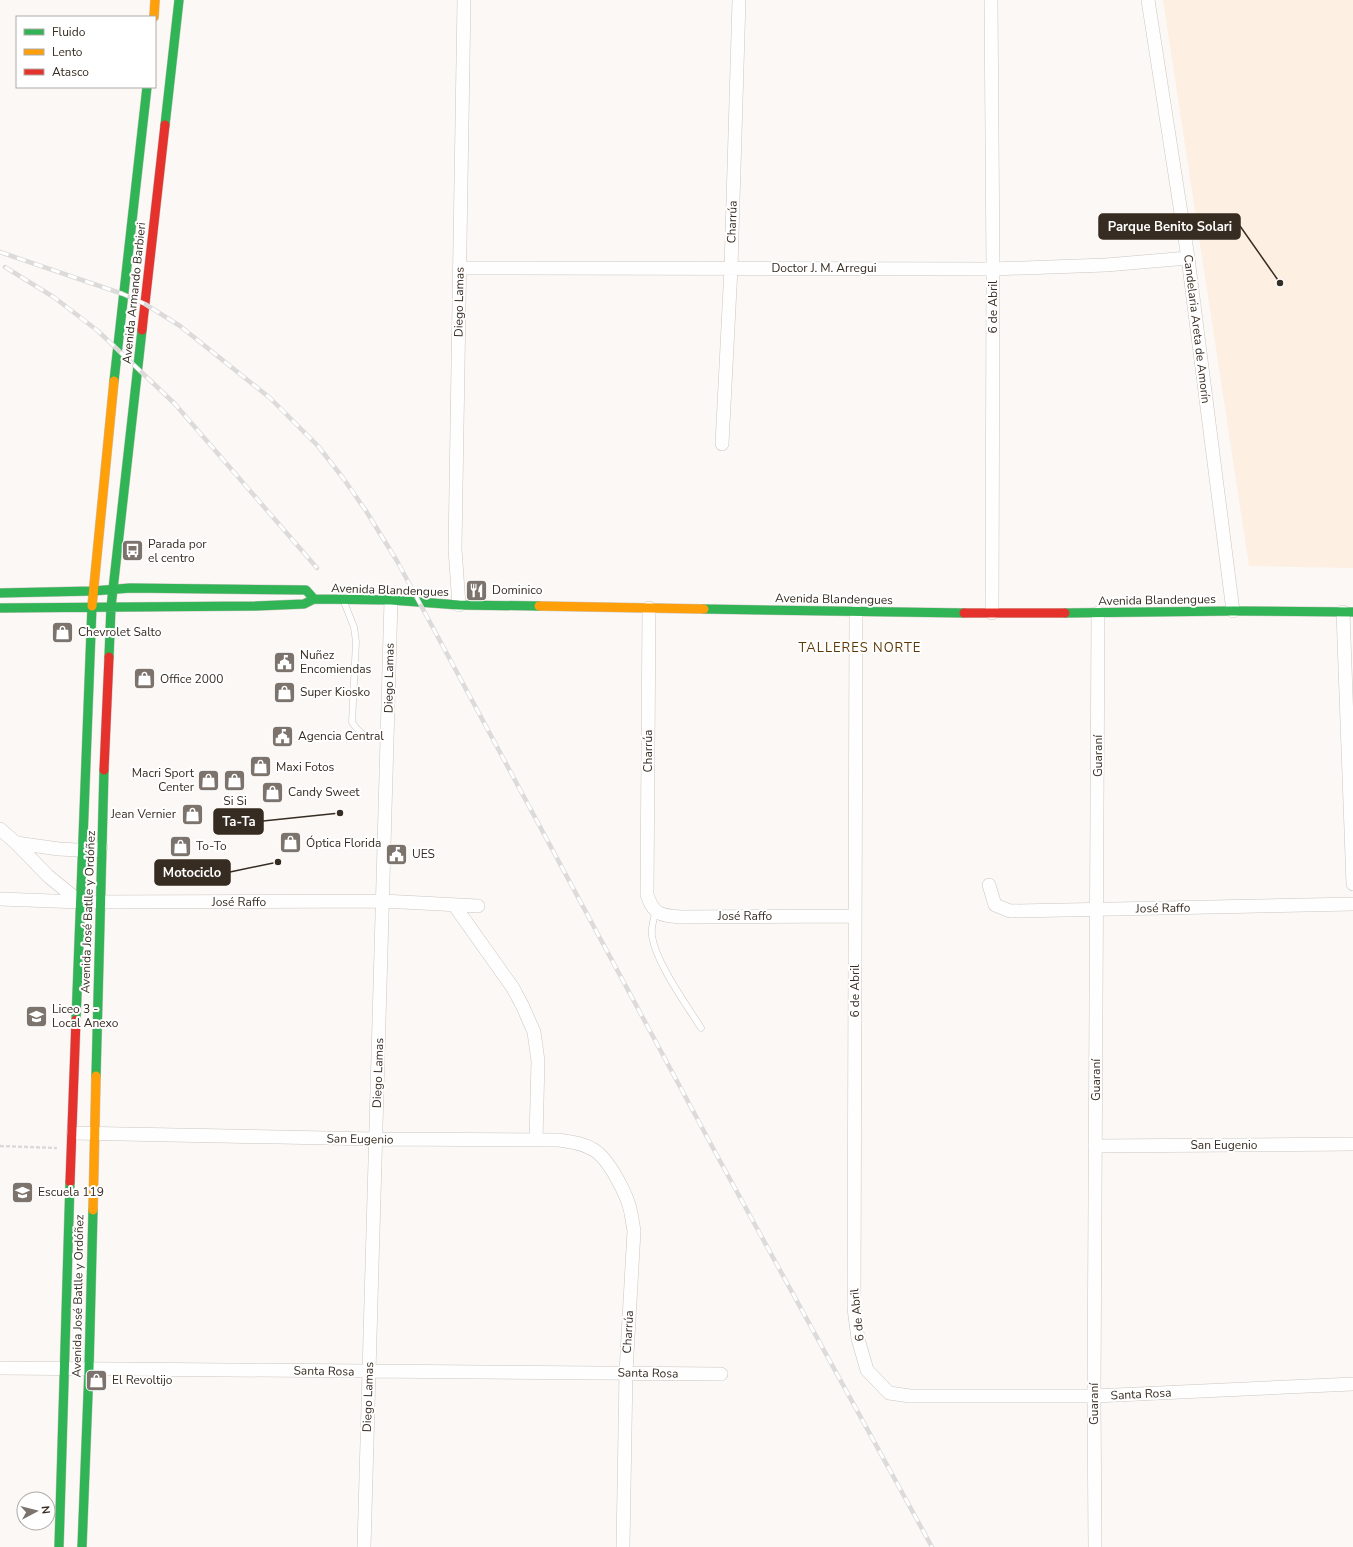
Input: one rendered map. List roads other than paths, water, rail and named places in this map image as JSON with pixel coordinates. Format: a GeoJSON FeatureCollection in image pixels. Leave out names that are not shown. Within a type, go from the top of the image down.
{"type":"FeatureCollection","features":[{"type":"Feature","properties":{"kind":"street"},"geometry":{"type":"LineString","coordinates":[[154,16],[155,0]]}},
{"type":"Feature","properties":{"kind":"street","name":"Avenida Armando Barbieri"},"geometry":{"type":"LineString","coordinates":[[112,590],[179,0]]}},
{"type":"Feature","properties":{"kind":"street","name":"Diego Lamas"},"geometry":{"type":"LineString","coordinates":[[459,605],[455,550],[464,0]]}},
{"type":"Feature","properties":{"kind":"street","name":"Charrúa"},"geometry":{"type":"LineString","coordinates":[[722,444],[731,268],[739,0]]}},
{"type":"Feature","properties":{"kind":"street","name":"6 de Abril"},"geometry":{"type":"LineString","coordinates":[[991,0],[993,269],[992,613]]}},
{"type":"Feature","properties":{"kind":"street","name":"Candelaria Areta de Amorín"},"geometry":{"type":"LineString","coordinates":[[1148,0],[1188,258],[1233,611]]}},
{"type":"Feature","properties":{"kind":"street","name":"Avenida Armando Barbieri"},"geometry":{"type":"LineString","coordinates":[[93,591],[122,301],[147,88]]}},
{"type":"Feature","properties":{"kind":"street","name":"Doctor J. M. Arregui"},"geometry":{"type":"LineString","coordinates":[[459,268],[993,269],[1106,265],[1188,258]]}},
{"type":"Feature","properties":{"kind":"street","name":"Avenida Blandengues"},"geometry":{"type":"LineString","coordinates":[[0,593],[93,591],[130,588],[306,590],[314,599]]}},
{"type":"Feature","properties":{"kind":"street","name":"Avenida José Batlle y Ordóñez"},"geometry":{"type":"LineString","coordinates":[[82,1547],[95,1133],[101,847],[110,607],[112,590]]}},
{"type":"Feature","properties":{"kind":"street","name":"Avenida José Batlle y Ordóñez"},"geometry":{"type":"LineString","coordinates":[[59,1547],[80,902],[93,591]]}},
{"type":"Feature","properties":{"kind":"street","name":"Avenida Blandengues"},"geometry":{"type":"LineString","coordinates":[[0,608],[304,604],[314,599],[343,599],[391,600],[459,605],[992,613],[1233,611],[1348,612]]}},
{"type":"Feature","properties":{"kind":"street","name":"Diego Lamas"},"geometry":{"type":"LineString","coordinates":[[364,1547],[391,600]]}},
{"type":"Feature","properties":{"kind":"street","name":"Charrúa"},"geometry":{"type":"LineString","coordinates":[[649,608],[647,895],[651,906],[656,912]]}},
{"type":"Feature","properties":{"kind":"street","name":"6 de Abril"},"geometry":{"type":"LineString","coordinates":[[856,611],[854,1308],[858,1339],[867,1370]]}},
{"type":"Feature","properties":{"kind":"street"},"geometry":{"type":"LineString","coordinates":[[1348,612],[1353,884]]}},
{"type":"Feature","properties":{"kind":"street","name":"Guaraní"},"geometry":{"type":"LineString","coordinates":[[1095,1547],[1094,1396],[1098,613]]}},
{"type":"Feature","properties":{"kind":"street"},"geometry":{"type":"LineString","coordinates":[[0,829],[48,876],[80,902]]}},
{"type":"Feature","properties":{"kind":"street"},"geometry":{"type":"LineString","coordinates":[[16,843],[82,851],[96,851],[101,847]]}},
{"type":"Feature","properties":{"kind":"street","name":"José Raffo"},"geometry":{"type":"LineString","coordinates":[[989,885],[995,906],[1010,911],[1353,904]]}},
{"type":"Feature","properties":{"kind":"street","name":"José Raffo"},"geometry":{"type":"LineString","coordinates":[[0,899],[80,902],[383,901],[478,906]]}},
{"type":"Feature","properties":{"kind":"street"},"geometry":{"type":"LineString","coordinates":[[454,904],[513,988],[534,1032],[538,1061],[536,1140]]}},
{"type":"Feature","properties":{"kind":"street","name":"José Raffo"},"geometry":{"type":"LineString","coordinates":[[656,912],[664,915],[680,916],[855,916]]}},
{"type":"Feature","properties":{"kind":"street","name":"San Eugenio"},"geometry":{"type":"LineString","coordinates":[[73,1133],[376,1139],[536,1140],[576,1142],[595,1150],[610,1167],[623,1191]]}},
{"type":"Feature","properties":{"kind":"street","name":"San Eugenio"},"geometry":{"type":"LineString","coordinates":[[1095,1146],[1353,1144]]}},
{"type":"Feature","properties":{"kind":"street","name":"Charrúa"},"geometry":{"type":"LineString","coordinates":[[623,1191],[631,1211],[634,1231],[626,1372],[623,1547]]}},
{"type":"Feature","properties":{"kind":"street","name":"Santa Rosa"},"geometry":{"type":"LineString","coordinates":[[0,1368],[65,1367],[88,1369],[369,1372],[626,1372],[720,1374]]}},
{"type":"Feature","properties":{"kind":"street","name":"Santa Rosa"},"geometry":{"type":"LineString","coordinates":[[867,1370],[889,1393],[910,1396],[1094,1396],[1353,1384]]}},
{"type":"Feature","properties":{"kind":"lane"},"geometry":{"type":"LineString","coordinates":[[343,599],[354,627],[356,642],[352,722],[358,732],[367,736],[387,738]]}},
{"type":"Feature","properties":{"kind":"lane"},"geometry":{"type":"LineString","coordinates":[[656,912],[651,927],[655,946],[670,979],[701,1028]]}},
{"type":"Feature","properties":{"kind":"railway"},"geometry":{"type":"LineString","coordinates":[[0,252],[123,294],[145,304],[180,326],[270,398],[318,446],[343,478],[366,511],[397,561],[720,1161],[932,1547]]}},
{"type":"Feature","properties":{"kind":"railway"},"geometry":{"type":"LineString","coordinates":[[5,267],[55,298],[98,331],[174,403],[317,568]]}},
{"type":"Feature","properties":{"kind":"place","name":"Parque Benito Solari"},"geometry":{"type":"Point","coordinates":[1280,283]}},
{"type":"Feature","properties":{"kind":"place","name":"Parada por el centro"},"geometry":{"type":"Point","coordinates":[133,551]}},
{"type":"Feature","properties":{"kind":"place","name":"Dominico"},"geometry":{"type":"Point","coordinates":[476,590]}},
{"type":"Feature","properties":{"kind":"place","name":"Chevrolet Salto"},"geometry":{"type":"Point","coordinates":[62,632]}},
{"type":"Feature","properties":{"kind":"place","name":"Nuñez Encomiendas"},"geometry":{"type":"Point","coordinates":[284,662]}},
{"type":"Feature","properties":{"kind":"place","name":"Office 2000"},"geometry":{"type":"Point","coordinates":[144,679]}},
{"type":"Feature","properties":{"kind":"place","name":"Super Kiosko"},"geometry":{"type":"Point","coordinates":[284,692]}},
{"type":"Feature","properties":{"kind":"place","name":"Agencia Central"},"geometry":{"type":"Point","coordinates":[282,736]}},
{"type":"Feature","properties":{"kind":"place","name":"Maxi Fotos"},"geometry":{"type":"Point","coordinates":[261,767]}},
{"type":"Feature","properties":{"kind":"place","name":"Macri Sport Center"},"geometry":{"type":"Point","coordinates":[209,780]}},
{"type":"Feature","properties":{"kind":"place","name":"Si Si"},"geometry":{"type":"Point","coordinates":[235,780]}},
{"type":"Feature","properties":{"kind":"place","name":"Candy Sweet"},"geometry":{"type":"Point","coordinates":[272,792]}},
{"type":"Feature","properties":{"kind":"place","name":"Ta-Ta"},"geometry":{"type":"Point","coordinates":[340,813]}},
{"type":"Feature","properties":{"kind":"place","name":"Jean Vernier"},"geometry":{"type":"Point","coordinates":[192,814]}},
{"type":"Feature","properties":{"kind":"place","name":"Óptica Florida"},"geometry":{"type":"Point","coordinates":[290,843]}},
{"type":"Feature","properties":{"kind":"place","name":"To-To"},"geometry":{"type":"Point","coordinates":[180,846]}},
{"type":"Feature","properties":{"kind":"place","name":"UES"},"geometry":{"type":"Point","coordinates":[396,854]}},
{"type":"Feature","properties":{"kind":"place","name":"Motociclo"},"geometry":{"type":"Point","coordinates":[278,862]}},
{"type":"Feature","properties":{"kind":"place","name":"Liceo 3 - Local Anexo"},"geometry":{"type":"Point","coordinates":[37,1016]}},
{"type":"Feature","properties":{"kind":"place","name":"Escuela 119"},"geometry":{"type":"Point","coordinates":[22,1192]}},
{"type":"Feature","properties":{"kind":"place","name":"El Revoltijo"},"geometry":{"type":"Point","coordinates":[97,1380]}},
{"type":"Feature","properties":{"kind":"district","name":"TALLERES NORTE"},"geometry":{"type":"Point","coordinates":[860,648]}}]}
